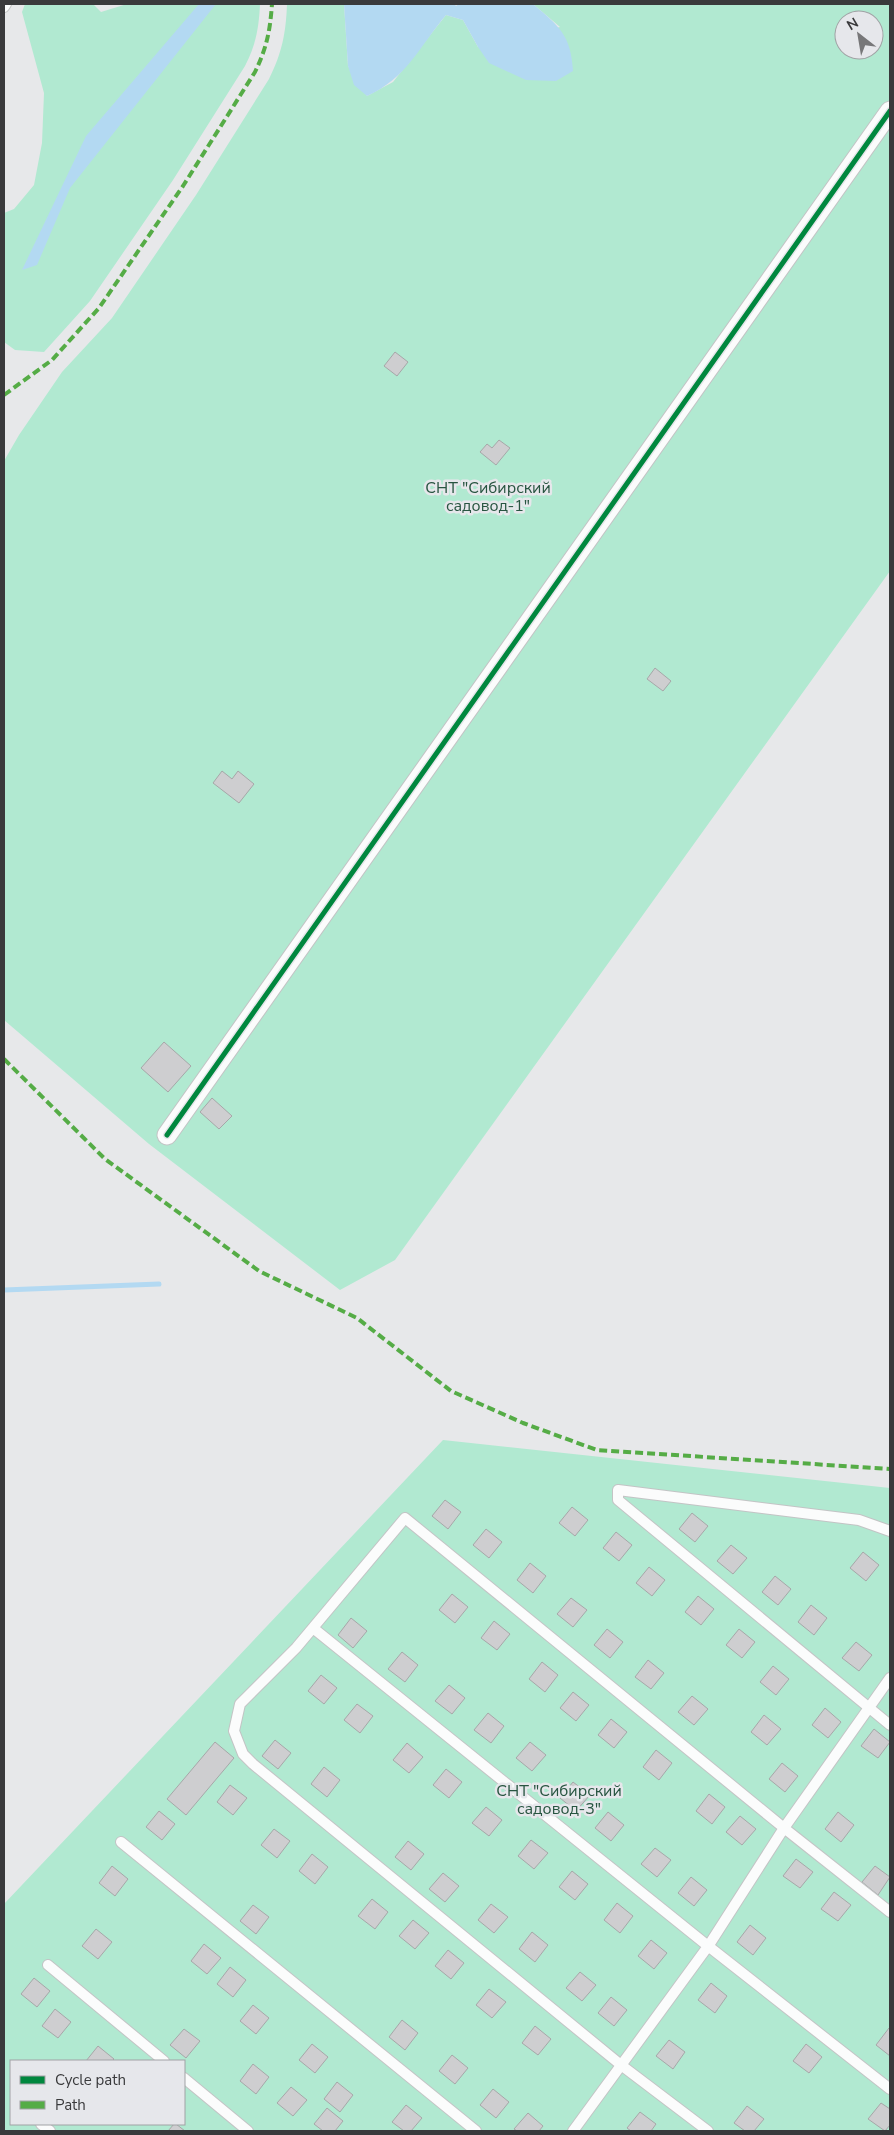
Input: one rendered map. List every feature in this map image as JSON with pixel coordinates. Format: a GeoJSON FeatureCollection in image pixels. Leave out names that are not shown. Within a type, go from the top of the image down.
{"type":"FeatureCollection","features":[{"type":"Feature","properties":{"kind":"street"},"geometry":{"type":"LineString","coordinates":[[167,1135],[890,111]]}},
{"type":"Feature","properties":{"kind":"lane"},"geometry":{"type":"LineString","coordinates":[[890,1530],[859,1520],[618,1490],[618,1500],[890,1725]]}},
{"type":"Feature","properties":{"kind":"lane"},"geometry":{"type":"LineString","coordinates":[[708,2131],[621,2065],[243,1754],[234,1731],[240,1704],[313,1628],[405,1518],[784,1828],[890,1912]]}},
{"type":"Feature","properties":{"kind":"lane"},"geometry":{"type":"LineString","coordinates":[[313,1628],[890,2089]]}},
{"type":"Feature","properties":{"kind":"lane"},"geometry":{"type":"LineString","coordinates":[[573,2131],[709,1945],[784,1828],[870,1709],[890,1678]]}},
{"type":"Feature","properties":{"kind":"lane"},"geometry":{"type":"LineString","coordinates":[[121,1842],[476,2131]]}},
{"type":"Feature","properties":{"kind":"lane"},"geometry":{"type":"LineString","coordinates":[[48,1965],[163,2060]]}},
{"type":"Feature","properties":{"kind":"lane"},"geometry":{"type":"LineString","coordinates":[[185,2079],[248,2131]]}},
{"type":"Feature","properties":{"kind":"green space"},"geometry":{"type":"Polygon","coordinates":[[[25,4],[93,4],[101,12],[127,4],[260,4],[256,36],[245,66],[173,180],[90,301],[44,352],[15,350],[4,342],[4,213],[14,209],[34,185],[42,143],[44,93],[22,12],[25,4]]]}},
{"type":"Feature","properties":{"kind":"green space","name":"СНТ \"Сибирский садовод-1\""},"geometry":{"type":"Polygon","coordinates":[[[287,4],[344,4],[348,66],[367,96],[393,82],[446,15],[463,20],[478,47],[560,27],[533,4],[890,4],[890,571],[395,1260],[340,1290],[149,1144],[4,1020],[4,461],[19,435],[62,372],[112,318],[196,195],[269,79],[280,51],[287,4]]]}},
{"type":"Feature","properties":{"kind":"green space","name":"СНТ \"Сибирский садовод-3\""},"geometry":{"type":"Polygon","coordinates":[[[443,1440],[890,1488],[890,2131],[4,2131],[4,1904],[443,1440]]]}},
{"type":"Feature","properties":{"kind":"water"},"geometry":{"type":"Polygon","coordinates":[[[199,4],[216,4],[70,188],[37,265],[22,270],[86,136],[199,4]]]}},
{"type":"Feature","properties":{"kind":"water"},"geometry":{"type":"Polygon","coordinates":[[[344,4],[454,4],[456,6],[459,4],[533,4],[557,25],[562,32],[570,48],[573,71],[556,81],[526,80],[489,63],[463,20],[446,15],[402,71],[381,89],[367,96],[354,85],[348,66],[344,4]]]}},
{"type":"Feature","properties":{"kind":"building"},"geometry":{"type":"Polygon","coordinates":[[[395,352],[408,362],[397,376],[384,366],[395,352]]]}},
{"type":"Feature","properties":{"kind":"building"},"geometry":{"type":"Polygon","coordinates":[[[499,440],[510,448],[496,465],[480,452],[487,444],[492,448],[499,440]]]}},
{"type":"Feature","properties":{"kind":"building"},"geometry":{"type":"Polygon","coordinates":[[[655,668],[671,681],[663,691],[647,679],[655,668]]]}},
{"type":"Feature","properties":{"kind":"building"},"geometry":{"type":"Polygon","coordinates":[[[222,771],[232,779],[238,771],[254,784],[239,803],[213,783],[222,771]]]}},
{"type":"Feature","properties":{"kind":"building"},"geometry":{"type":"Polygon","coordinates":[[[164,1042],[191,1066],[168,1092],[141,1068],[164,1042]]]}},
{"type":"Feature","properties":{"kind":"building"},"geometry":{"type":"Polygon","coordinates":[[[212,1098],[232,1116],[219,1129],[200,1112],[212,1098]]]}},
{"type":"Feature","properties":{"kind":"building"},"geometry":{"type":"Polygon","coordinates":[[[445,1500],[461,1512],[448,1529],[432,1516],[445,1500]]]}},
{"type":"Feature","properties":{"kind":"building"},"geometry":{"type":"Polygon","coordinates":[[[572,1507],[588,1520],[575,1536],[559,1523],[572,1507]]]}},
{"type":"Feature","properties":{"kind":"building"},"geometry":{"type":"Polygon","coordinates":[[[692,1513],[708,1526],[695,1542],[679,1529],[692,1513]]]}},
{"type":"Feature","properties":{"kind":"building"},"geometry":{"type":"Polygon","coordinates":[[[486,1529],[502,1542],[489,1558],[473,1545],[486,1529]]]}},
{"type":"Feature","properties":{"kind":"building"},"geometry":{"type":"Polygon","coordinates":[[[616,1532],[632,1545],[619,1561],[603,1548],[616,1532]]]}},
{"type":"Feature","properties":{"kind":"building"},"geometry":{"type":"Polygon","coordinates":[[[731,1545],[747,1558],[733,1574],[717,1561],[731,1545]]]}},
{"type":"Feature","properties":{"kind":"building"},"geometry":{"type":"Polygon","coordinates":[[[863,1552],[879,1565],[866,1581],[850,1568],[863,1552]]]}},
{"type":"Feature","properties":{"kind":"building"},"geometry":{"type":"Polygon","coordinates":[[[530,1563],[546,1576],[533,1593],[517,1580],[530,1563]]]}},
{"type":"Feature","properties":{"kind":"building"},"geometry":{"type":"Polygon","coordinates":[[[649,1567],[665,1580],[652,1596],[636,1583],[649,1567]]]}},
{"type":"Feature","properties":{"kind":"building"},"geometry":{"type":"Polygon","coordinates":[[[775,1576],[791,1589],[778,1605],[762,1592],[775,1576]]]}},
{"type":"Feature","properties":{"kind":"building"},"geometry":{"type":"Polygon","coordinates":[[[452,1594],[468,1607],[455,1623],[439,1610],[452,1594]]]}},
{"type":"Feature","properties":{"kind":"building"},"geometry":{"type":"Polygon","coordinates":[[[698,1596],[714,1609],[701,1625],[685,1612],[698,1596]]]}},
{"type":"Feature","properties":{"kind":"building"},"geometry":{"type":"Polygon","coordinates":[[[571,1598],[587,1610],[573,1627],[557,1614],[571,1598]]]}},
{"type":"Feature","properties":{"kind":"building"},"geometry":{"type":"Polygon","coordinates":[[[811,1605],[827,1618],[814,1635],[798,1622],[811,1605]]]}},
{"type":"Feature","properties":{"kind":"building"},"geometry":{"type":"Polygon","coordinates":[[[351,1618],[367,1631],[353,1648],[338,1635],[351,1618]]]}},
{"type":"Feature","properties":{"kind":"building"},"geometry":{"type":"Polygon","coordinates":[[[494,1621],[510,1634],[497,1650],[481,1638],[494,1621]]]}},
{"type":"Feature","properties":{"kind":"building"},"geometry":{"type":"Polygon","coordinates":[[[607,1629],[623,1642],[610,1658],[594,1645],[607,1629]]]}},
{"type":"Feature","properties":{"kind":"building"},"geometry":{"type":"Polygon","coordinates":[[[739,1629],[755,1642],[742,1658],[726,1645],[739,1629]]]}},
{"type":"Feature","properties":{"kind":"building"},"geometry":{"type":"Polygon","coordinates":[[[856,1642],[872,1655],[859,1671],[842,1658],[856,1642]]]}},
{"type":"Feature","properties":{"kind":"building"},"geometry":{"type":"Polygon","coordinates":[[[402,1652],[418,1665],[405,1682],[388,1669],[402,1652]]]}},
{"type":"Feature","properties":{"kind":"building"},"geometry":{"type":"Polygon","coordinates":[[[648,1660],[664,1673],[651,1689],[635,1677],[648,1660]]]}},
{"type":"Feature","properties":{"kind":"building"},"geometry":{"type":"Polygon","coordinates":[[[542,1662],[558,1675],[545,1692],[529,1679],[542,1662]]]}},
{"type":"Feature","properties":{"kind":"building"},"geometry":{"type":"Polygon","coordinates":[[[773,1666],[789,1679],[776,1695],[760,1682],[773,1666]]]}},
{"type":"Feature","properties":{"kind":"building"},"geometry":{"type":"Polygon","coordinates":[[[321,1675],[337,1688],[324,1704],[308,1691],[321,1675]]]}},
{"type":"Feature","properties":{"kind":"building"},"geometry":{"type":"Polygon","coordinates":[[[449,1685],[465,1698],[452,1714],[435,1701],[449,1685]]]}},
{"type":"Feature","properties":{"kind":"building"},"geometry":{"type":"Polygon","coordinates":[[[573,1692],[589,1705],[576,1721],[560,1708],[573,1692]]]}},
{"type":"Feature","properties":{"kind":"building"},"geometry":{"type":"Polygon","coordinates":[[[692,1696],[708,1709],[694,1725],[678,1712],[692,1696]]]}},
{"type":"Feature","properties":{"kind":"building"},"geometry":{"type":"Polygon","coordinates":[[[357,1704],[373,1716],[360,1733],[344,1720],[357,1704]]]}},
{"type":"Feature","properties":{"kind":"building"},"geometry":{"type":"Polygon","coordinates":[[[825,1708],[841,1722],[828,1738],[812,1725],[825,1708]]]}},
{"type":"Feature","properties":{"kind":"building"},"geometry":{"type":"Polygon","coordinates":[[[488,1713],[504,1726],[491,1743],[474,1730],[488,1713]]]}},
{"type":"Feature","properties":{"kind":"building"},"geometry":{"type":"Polygon","coordinates":[[[764,1715],[781,1729],[767,1745],[751,1732],[764,1715]]]}},
{"type":"Feature","properties":{"kind":"building"},"geometry":{"type":"Polygon","coordinates":[[[611,1719],[627,1732],[614,1748],[598,1735],[611,1719]]]}},
{"type":"Feature","properties":{"kind":"building"},"geometry":{"type":"Polygon","coordinates":[[[874,1729],[890,1742],[878,1758],[861,1746],[874,1729]]]}},
{"type":"Feature","properties":{"kind":"building"},"geometry":{"type":"Polygon","coordinates":[[[275,1740],[291,1753],[278,1769],[262,1756],[275,1740]]]}},
{"type":"Feature","properties":{"kind":"building"},"geometry":{"type":"Polygon","coordinates":[[[215,1742],[234,1758],[186,1815],[167,1799],[215,1742]]]}},
{"type":"Feature","properties":{"kind":"building"},"geometry":{"type":"Polygon","coordinates":[[[530,1742],[546,1755],[532,1771],[516,1758],[530,1742]]]}},
{"type":"Feature","properties":{"kind":"building"},"geometry":{"type":"Polygon","coordinates":[[[407,1743],[423,1757],[409,1773],[393,1760],[407,1743]]]}},
{"type":"Feature","properties":{"kind":"building"},"geometry":{"type":"Polygon","coordinates":[[[656,1750],[672,1763],[659,1780],[643,1767],[656,1750]]]}},
{"type":"Feature","properties":{"kind":"building"},"geometry":{"type":"Polygon","coordinates":[[[782,1763],[798,1776],[785,1792],[769,1779],[782,1763]]]}},
{"type":"Feature","properties":{"kind":"building"},"geometry":{"type":"Polygon","coordinates":[[[324,1767],[340,1780],[327,1797],[311,1784],[324,1767]]]}},
{"type":"Feature","properties":{"kind":"building"},"geometry":{"type":"Polygon","coordinates":[[[446,1769],[462,1782],[449,1798],[433,1785],[446,1769]]]}},
{"type":"Feature","properties":{"kind":"building"},"geometry":{"type":"Polygon","coordinates":[[[573,1782],[590,1795],[576,1811],[560,1798],[573,1782]]]}},
{"type":"Feature","properties":{"kind":"building"},"geometry":{"type":"Polygon","coordinates":[[[230,1785],[247,1798],[233,1815],[217,1802],[230,1785]]]}},
{"type":"Feature","properties":{"kind":"building"},"geometry":{"type":"Polygon","coordinates":[[[709,1794],[725,1807],[712,1824],[696,1811],[709,1794]]]}},
{"type":"Feature","properties":{"kind":"building"},"geometry":{"type":"Polygon","coordinates":[[[486,1807],[502,1820],[489,1836],[472,1823],[486,1807]]]}},
{"type":"Feature","properties":{"kind":"building"},"geometry":{"type":"Polygon","coordinates":[[[159,1811],[175,1824],[162,1840],[146,1827],[159,1811]]]}},
{"type":"Feature","properties":{"kind":"building"},"geometry":{"type":"Polygon","coordinates":[[[608,1812],[624,1825],[611,1841],[595,1828],[608,1812]]]}},
{"type":"Feature","properties":{"kind":"building"},"geometry":{"type":"Polygon","coordinates":[[[838,1812],[854,1825],[841,1842],[825,1829],[838,1812]]]}},
{"type":"Feature","properties":{"kind":"building"},"geometry":{"type":"Polygon","coordinates":[[[740,1816],[756,1829],[742,1845],[726,1832],[740,1816]]]}},
{"type":"Feature","properties":{"kind":"building"},"geometry":{"type":"Polygon","coordinates":[[[274,1829],[290,1841],[277,1858],[261,1845],[274,1829]]]}},
{"type":"Feature","properties":{"kind":"building"},"geometry":{"type":"Polygon","coordinates":[[[531,1840],[548,1853],[534,1869],[518,1856],[531,1840]]]}},
{"type":"Feature","properties":{"kind":"building"},"geometry":{"type":"Polygon","coordinates":[[[408,1841],[424,1854],[411,1870],[395,1857],[408,1841]]]}},
{"type":"Feature","properties":{"kind":"building"},"geometry":{"type":"Polygon","coordinates":[[[655,1848],[671,1860],[657,1877],[641,1864],[655,1848]]]}},
{"type":"Feature","properties":{"kind":"building"},"geometry":{"type":"Polygon","coordinates":[[[312,1854],[328,1867],[315,1884],[299,1871],[312,1854]]]}},
{"type":"Feature","properties":{"kind":"building"},"geometry":{"type":"Polygon","coordinates":[[[796,1859],[813,1872],[800,1888],[783,1876],[796,1859]]]}},
{"type":"Feature","properties":{"kind":"building"},"geometry":{"type":"Polygon","coordinates":[[[112,1866],[128,1879],[115,1896],[99,1883],[112,1866]]]}},
{"type":"Feature","properties":{"kind":"building"},"geometry":{"type":"Polygon","coordinates":[[[875,1866],[890,1877],[878,1895],[862,1882],[875,1866]]]}},
{"type":"Feature","properties":{"kind":"building"},"geometry":{"type":"Polygon","coordinates":[[[572,1871],[588,1884],[575,1900],[559,1887],[572,1871]]]}},
{"type":"Feature","properties":{"kind":"building"},"geometry":{"type":"Polygon","coordinates":[[[443,1873],[459,1886],[445,1902],[429,1889],[443,1873]]]}},
{"type":"Feature","properties":{"kind":"building"},"geometry":{"type":"Polygon","coordinates":[[[691,1877],[707,1890],[694,1906],[678,1893],[691,1877]]]}},
{"type":"Feature","properties":{"kind":"building"},"geometry":{"type":"Polygon","coordinates":[[[834,1892],[851,1905],[838,1921],[821,1909],[834,1892]]]}},
{"type":"Feature","properties":{"kind":"building"},"geometry":{"type":"Polygon","coordinates":[[[372,1899],[388,1912],[375,1929],[358,1916],[372,1899]]]}},
{"type":"Feature","properties":{"kind":"building"},"geometry":{"type":"Polygon","coordinates":[[[617,1903],[633,1916],[620,1933],[604,1920],[617,1903]]]}},
{"type":"Feature","properties":{"kind":"building"},"geometry":{"type":"Polygon","coordinates":[[[491,1904],[508,1917],[494,1933],[478,1920],[491,1904]]]}},
{"type":"Feature","properties":{"kind":"building"},"geometry":{"type":"Polygon","coordinates":[[[253,1905],[269,1917],[256,1934],[240,1921],[253,1905]]]}},
{"type":"Feature","properties":{"kind":"building"},"geometry":{"type":"Polygon","coordinates":[[[413,1920],[429,1933],[415,1949],[399,1936],[413,1920]]]}},
{"type":"Feature","properties":{"kind":"building"},"geometry":{"type":"Polygon","coordinates":[[[750,1925],[766,1938],[753,1955],[737,1942],[750,1925]]]}},
{"type":"Feature","properties":{"kind":"building"},"geometry":{"type":"Polygon","coordinates":[[[96,1929],[112,1942],[98,1959],[82,1946],[96,1929]]]}},
{"type":"Feature","properties":{"kind":"building"},"geometry":{"type":"Polygon","coordinates":[[[532,1932],[548,1945],[535,1962],[519,1949],[532,1932]]]}},
{"type":"Feature","properties":{"kind":"building"},"geometry":{"type":"Polygon","coordinates":[[[651,1940],[667,1953],[654,1969],[638,1956],[651,1940]]]}},
{"type":"Feature","properties":{"kind":"building"},"geometry":{"type":"Polygon","coordinates":[[[204,1944],[221,1958],[207,1974],[191,1961],[204,1944]]]}},
{"type":"Feature","properties":{"kind":"building"},"geometry":{"type":"Polygon","coordinates":[[[448,1950],[464,1963],[451,1979],[435,1966],[448,1950]]]}},
{"type":"Feature","properties":{"kind":"building"},"geometry":{"type":"Polygon","coordinates":[[[230,1967],[246,1980],[233,1997],[217,1984],[230,1967]]]}},
{"type":"Feature","properties":{"kind":"building"},"geometry":{"type":"Polygon","coordinates":[[[580,1972],[596,1985],[582,2001],[566,1988],[580,1972]]]}},
{"type":"Feature","properties":{"kind":"building"},"geometry":{"type":"Polygon","coordinates":[[[34,1978],[50,1991],[37,2007],[21,1994],[34,1978]]]}},
{"type":"Feature","properties":{"kind":"building"},"geometry":{"type":"Polygon","coordinates":[[[711,1983],[727,1996],[715,2013],[698,2000],[711,1983]]]}},
{"type":"Feature","properties":{"kind":"building"},"geometry":{"type":"Polygon","coordinates":[[[489,1989],[506,2002],[492,2018],[476,2005],[489,1989]]]}},
{"type":"Feature","properties":{"kind":"building"},"geometry":{"type":"Polygon","coordinates":[[[611,1997],[627,2010],[614,2026],[598,2013],[611,1997]]]}},
{"type":"Feature","properties":{"kind":"building"},"geometry":{"type":"Polygon","coordinates":[[[253,2005],[269,2018],[256,2034],[240,2021],[253,2005]]]}},
{"type":"Feature","properties":{"kind":"building"},"geometry":{"type":"Polygon","coordinates":[[[55,2009],[71,2022],[58,2038],[42,2026],[55,2009]]]}},
{"type":"Feature","properties":{"kind":"building"},"geometry":{"type":"Polygon","coordinates":[[[402,2020],[418,2033],[405,2050],[389,2037],[402,2020]]]}},
{"type":"Feature","properties":{"kind":"building"},"geometry":{"type":"Polygon","coordinates":[[[535,2026],[551,2039],[538,2055],[522,2043],[535,2026]]]}},
{"type":"Feature","properties":{"kind":"building"},"geometry":{"type":"Polygon","coordinates":[[[889,2028],[890,2030],[890,2056],[876,2045],[889,2028]]]}},
{"type":"Feature","properties":{"kind":"building"},"geometry":{"type":"Polygon","coordinates":[[[184,2029],[200,2041],[186,2058],[170,2045],[184,2029]]]}},
{"type":"Feature","properties":{"kind":"building"},"geometry":{"type":"Polygon","coordinates":[[[669,2040],[685,2052],[673,2069],[656,2056],[669,2040]]]}},
{"type":"Feature","properties":{"kind":"building"},"geometry":{"type":"Polygon","coordinates":[[[312,2044],[328,2057],[315,2073],[299,2060],[312,2044]]]}},
{"type":"Feature","properties":{"kind":"building"},"geometry":{"type":"Polygon","coordinates":[[[806,2044],[822,2057],[809,2073],[793,2061],[806,2044]]]}},
{"type":"Feature","properties":{"kind":"building"},"geometry":{"type":"Polygon","coordinates":[[[98,2046],[114,2059],[113,2060],[87,2060],[98,2046]]]}},
{"type":"Feature","properties":{"kind":"building"},"geometry":{"type":"Polygon","coordinates":[[[452,2055],[468,2068],[455,2084],[439,2071],[452,2055]]]}},
{"type":"Feature","properties":{"kind":"building"},"geometry":{"type":"Polygon","coordinates":[[[253,2064],[269,2077],[256,2094],[240,2081],[253,2064]]]}},
{"type":"Feature","properties":{"kind":"building"},"geometry":{"type":"Polygon","coordinates":[[[337,2082],[353,2095],[340,2112],[324,2099],[337,2082]]]}},
{"type":"Feature","properties":{"kind":"building"},"geometry":{"type":"Polygon","coordinates":[[[291,2087],[307,2100],[293,2116],[277,2103],[291,2087]]]}},
{"type":"Feature","properties":{"kind":"building"},"geometry":{"type":"Polygon","coordinates":[[[493,2089],[509,2102],[496,2118],[480,2105],[493,2089]]]}},
{"type":"Feature","properties":{"kind":"building"},"geometry":{"type":"Polygon","coordinates":[[[881,2103],[890,2109],[890,2125],[885,2131],[868,2119],[881,2103]]]}},
{"type":"Feature","properties":{"kind":"building"},"geometry":{"type":"Polygon","coordinates":[[[406,2105],[422,2118],[411,2131],[404,2131],[392,2122],[406,2105]]]}},
{"type":"Feature","properties":{"kind":"building"},"geometry":{"type":"Polygon","coordinates":[[[747,2106],[764,2119],[754,2131],[745,2131],[734,2123],[747,2106]]]}},
{"type":"Feature","properties":{"kind":"building"},"geometry":{"type":"Polygon","coordinates":[[[327,2108],[343,2121],[335,2131],[323,2131],[314,2124],[327,2108]]]}},
{"type":"Feature","properties":{"kind":"building"},"geometry":{"type":"Polygon","coordinates":[[[640,2112],[656,2124],[651,2131],[631,2131],[627,2128],[640,2112]]]}},
{"type":"Feature","properties":{"kind":"building"},"geometry":{"type":"Polygon","coordinates":[[[528,2113],[543,2126],[539,2131],[517,2131],[514,2129],[528,2113]]]}},
{"type":"Feature","properties":{"kind":"building"},"geometry":{"type":"Polygon","coordinates":[[[173,2125],[177,2125],[185,2131],[168,2131],[173,2125]]]}},
{"type":"Feature","properties":{"kind":"waterway"},"geometry":{"type":"LineString","coordinates":[[4,1290],[159,1284]]}},
{"type":"Feature","properties":{"kind":"marked path"},"geometry":{"type":"LineString","coordinates":[[4,395],[52,360],[99,308],[183,186],[255,72],[267,39],[272,4]]}},
{"type":"Feature","properties":{"kind":"marked path"},"geometry":{"type":"LineString","coordinates":[[4,1059],[105,1159],[259,1271],[357,1318],[451,1391],[523,1423],[597,1450],[890,1469]]}},
{"type":"Feature","properties":{"kind":"cycle path"},"geometry":{"type":"LineString","coordinates":[[167,1135],[890,111]]}}]}
